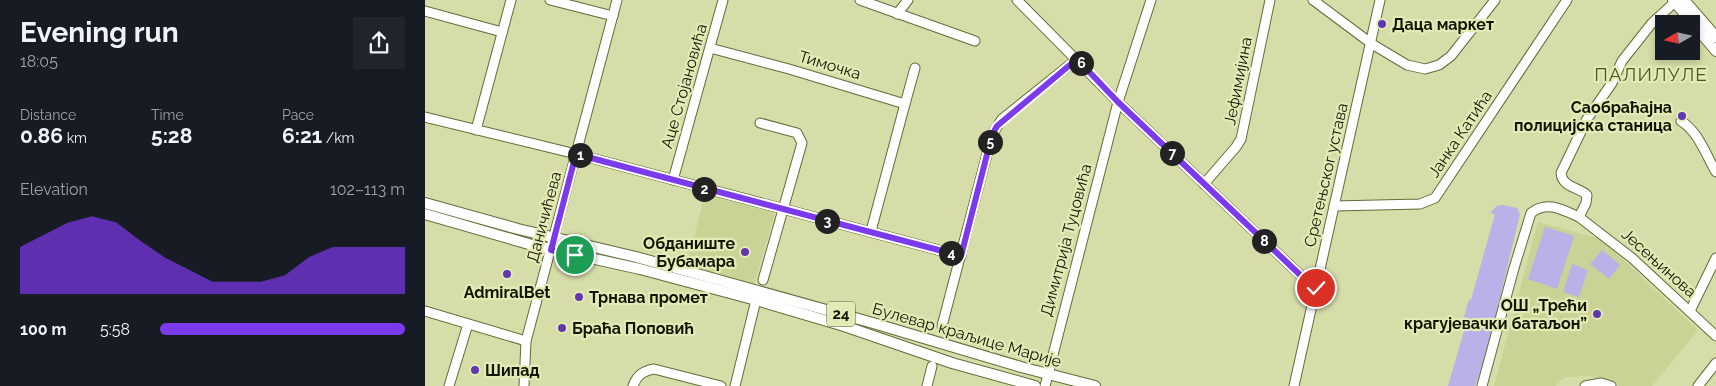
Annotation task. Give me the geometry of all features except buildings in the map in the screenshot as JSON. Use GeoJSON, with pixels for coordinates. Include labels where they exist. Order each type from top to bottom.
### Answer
{"type":"FeatureCollection","features":[{"type":"Feature","properties":{"kind":"main road"},"geometry":{"type":"LineString","coordinates":[[1677,1],[1716,37]]}},
{"type":"Feature","properties":{"kind":"main road"},"geometry":{"type":"LineString","coordinates":[[1677,1],[1716,51]]}},
{"type":"Feature","properties":{"kind":"main road","name":"Булевар краљице Марије"},"geometry":{"type":"LineString","coordinates":[[425,203],[636,257],[1095,386]]}},
{"type":"Feature","properties":{"kind":"main road","name":"Булевар краљице Марије"},"geometry":{"type":"LineString","coordinates":[[425,214],[551,250],[640,269],[755,300],[844,326],[952,363],[1035,386]]}},
{"type":"Feature","properties":{"kind":"street"},"geometry":{"type":"LineString","coordinates":[[476,130],[511,0]]}},
{"type":"Feature","properties":{"kind":"street"},"geometry":{"type":"LineString","coordinates":[[550,0],[613,16]]}},
{"type":"Feature","properties":{"kind":"street","name":"Даничићева"},"geometry":{"type":"LineString","coordinates":[[524,386],[526,341],[617,0]]}},
{"type":"Feature","properties":{"kind":"street","name":"Аце Стојановића"},"geometry":{"type":"LineString","coordinates":[[673,180],[723,0]]}},
{"type":"Feature","properties":{"kind":"street"},"geometry":{"type":"LineString","coordinates":[[860,0],[975,41]]}},
{"type":"Feature","properties":{"kind":"street"},"geometry":{"type":"LineString","coordinates":[[897,14],[908,0]]}},
{"type":"Feature","properties":{"kind":"street"},"geometry":{"type":"LineString","coordinates":[[1017,0],[1118,102],[1316,290]]}},
{"type":"Feature","properties":{"kind":"street","name":"Димитрија Туцовића"},"geometry":{"type":"LineString","coordinates":[[1045,386],[1118,102],[1151,0]]}},
{"type":"Feature","properties":{"kind":"street","name":"Јефимијина"},"geometry":{"type":"LineString","coordinates":[[1204,184],[1237,147],[1241,139],[1270,0]]}},
{"type":"Feature","properties":{"kind":"street"},"geometry":{"type":"LineString","coordinates":[[1313,0],[1371,44],[1407,65],[1420,69],[1432,68],[1451,56],[1495,0]]}},
{"type":"Feature","properties":{"kind":"street","name":"Сретењског устава"},"geometry":{"type":"LineString","coordinates":[[1294,386],[1380,0]]}},
{"type":"Feature","properties":{"kind":"street","name":"Јанка Катића"},"geometry":{"type":"LineString","coordinates":[[1334,206],[1421,204],[1435,198],[1567,0]]}},
{"type":"Feature","properties":{"kind":"street"},"geometry":{"type":"LineString","coordinates":[[1579,216],[1586,203],[1587,195],[1563,182],[1561,173],[1587,119],[1612,82],[1622,62],[1652,23],[1677,1]]}},
{"type":"Feature","properties":{"kind":"street"},"geometry":{"type":"LineString","coordinates":[[425,11],[502,32]]}},
{"type":"Feature","properties":{"kind":"street","name":"Тимочка"},"geometry":{"type":"LineString","coordinates":[[710,48],[789,69],[905,104]]}},
{"type":"Feature","properties":{"kind":"street"},"geometry":{"type":"LineString","coordinates":[[943,326],[992,135],[997,126],[1077,59]]}},
{"type":"Feature","properties":{"kind":"street"},"geometry":{"type":"LineString","coordinates":[[871,231],[915,68]]}},
{"type":"Feature","properties":{"kind":"street"},"geometry":{"type":"LineString","coordinates":[[425,117],[576,154],[961,256]]}},
{"type":"Feature","properties":{"kind":"street"},"geometry":{"type":"LineString","coordinates":[[1681,121],[1688,125],[1695,135],[1716,172]]}},
{"type":"Feature","properties":{"kind":"street"},"geometry":{"type":"LineString","coordinates":[[759,123],[797,132],[802,137],[763,280]]}},
{"type":"Feature","properties":{"kind":"street","name":"Јесењинова"},"geometry":{"type":"LineString","coordinates":[[1482,386],[1513,268],[1531,213],[1541,208],[1551,206],[1579,216],[1633,258],[1716,336]]}},
{"type":"Feature","properties":{"kind":"street"},"geometry":{"type":"LineString","coordinates":[[1691,311],[1716,258]]}},
{"type":"Feature","properties":{"kind":"street"},"geometry":{"type":"LineString","coordinates":[[735,386],[755,300]]}},
{"type":"Feature","properties":{"kind":"street"},"geometry":{"type":"LineString","coordinates":[[425,311],[526,341]]}},
{"type":"Feature","properties":{"kind":"street"},"geometry":{"type":"LineString","coordinates":[[449,386],[469,324]]}},
{"type":"Feature","properties":{"kind":"street"},"geometry":{"type":"LineString","coordinates":[[1698,386],[1716,363]]}},
{"type":"Feature","properties":{"kind":"street"},"geometry":{"type":"LineString","coordinates":[[927,386],[932,366]]}},
{"type":"Feature","properties":{"kind":"street"},"geometry":{"type":"LineString","coordinates":[[633,386],[637,376],[645,371],[655,369],[721,386]]}},
{"type":"Feature","properties":{"kind":"street"},"geometry":{"type":"LineString","coordinates":[[1585,386],[1594,383],[1611,386]]}},
{"type":"Feature","properties":{"kind":"shaded area"},"geometry":{"type":"Polygon","coordinates":[[[705,194],[775,213],[753,288],[686,269],[705,194]]]}},
{"type":"Feature","properties":{"kind":"shaded area"},"geometry":{"type":"Polygon","coordinates":[[[1497,206],[1517,208],[1520,214],[1487,352],[1475,386],[1448,386],[1467,321],[1463,320],[1469,299],[1471,300],[1495,214],[1490,213],[1497,206]]]}},
{"type":"Feature","properties":{"kind":"shaded area","name":"ОШ „Трећи крагујевачки батаљон”"},"geometry":{"type":"Polygon","coordinates":[[[1538,222],[1601,239],[1698,330],[1652,386],[1619,386],[1590,376],[1565,377],[1555,386],[1494,386],[1538,222]]]}},
{"type":"Feature","properties":{"kind":"shaded area"},"geometry":{"type":"Polygon","coordinates":[[[1545,227],[1574,236],[1557,289],[1528,279],[1545,227]]]}},
{"type":"Feature","properties":{"kind":"shaded area"},"geometry":{"type":"Polygon","coordinates":[[[1602,250],[1620,265],[1609,279],[1590,264],[1602,250]]]}},
{"type":"Feature","properties":{"kind":"shaded area"},"geometry":{"type":"Polygon","coordinates":[[[1572,264],[1588,270],[1579,297],[1563,292],[1572,264]]]}},
{"type":"Feature","properties":{"kind":"place","name":"Даца маркет"},"geometry":{"type":"Point","coordinates":[1382,24]}},
{"type":"Feature","properties":{"kind":"place","name":"Саобраћајна полицијска станица"},"geometry":{"type":"Point","coordinates":[1682,116]}},
{"type":"Feature","properties":{"kind":"place","name":"Обданиште Бубамара"},"geometry":{"type":"Point","coordinates":[745,252]}},
{"type":"Feature","properties":{"kind":"place","name":"AdmiralBet"},"geometry":{"type":"Point","coordinates":[507,274]}},
{"type":"Feature","properties":{"kind":"place","name":"Трнава промет"},"geometry":{"type":"Point","coordinates":[579,297]}},
{"type":"Feature","properties":{"kind":"place","name":"ОШ „Трећи крагујевачки батаљон”"},"geometry":{"type":"Point","coordinates":[1597,314]}},
{"type":"Feature","properties":{"kind":"place","name":"Браћа Поповић"},"geometry":{"type":"Point","coordinates":[562,328]}},
{"type":"Feature","properties":{"kind":"place","name":"Шипад"},"geometry":{"type":"Point","coordinates":[475,370]}},
{"type":"Feature","properties":{"kind":"district","name":"ПАЛИЛУЛЕ"},"geometry":{"type":"Point","coordinates":[1651,74]}},
{"type":"Feature","properties":{"kind":"route"},"geometry":{"type":"LineString","coordinates":[[575,255],[551,250],[576,154],[961,256],[992,135],[997,126],[1003,119],[1077,59],[1118,102],[1316,290],[1316,288]]}}]}
